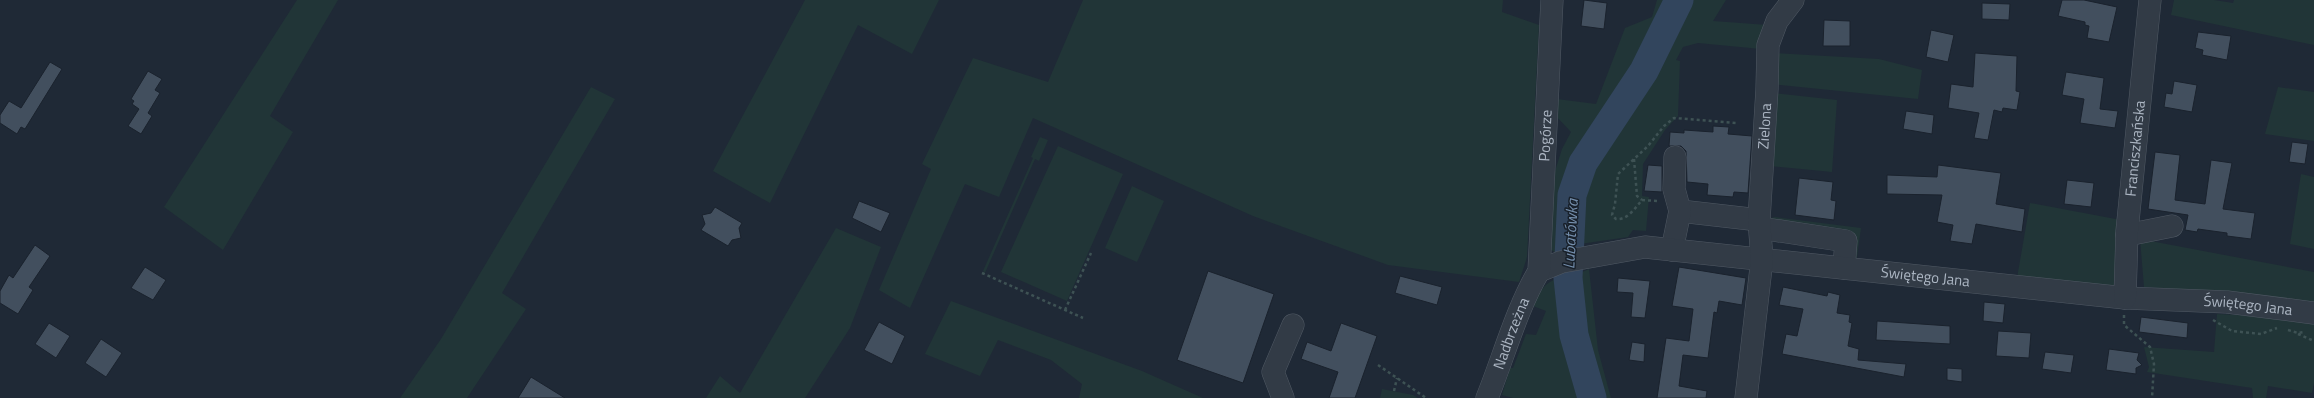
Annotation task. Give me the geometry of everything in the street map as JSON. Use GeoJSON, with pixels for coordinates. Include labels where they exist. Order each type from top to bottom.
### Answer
{"type":"FeatureCollection","features":[{"type":"Feature","properties":{"kind":"street","name":"Pogórze"},"geometry":{"type":"LineString","coordinates":[[1539,271],[1552,0]]}},
{"type":"Feature","properties":{"kind":"street","name":"Zielona"},"geometry":{"type":"LineString","coordinates":[[1746,398],[1762,259],[1759,224],[1767,89],[1768,45],[1777,21],[1793,0]]}},
{"type":"Feature","properties":{"kind":"street","name":"Franciszkańska"},"geometry":{"type":"LineString","coordinates":[[2125,298],[2127,235],[2150,0]]}},
{"type":"Feature","properties":{"kind":"street"},"geometry":{"type":"LineString","coordinates":[[1672,250],[1680,211],[1674,189],[1675,157]]}},
{"type":"Feature","properties":{"kind":"street"},"geometry":{"type":"LineString","coordinates":[[1680,211],[1759,224],[1846,241],[1844,268]]}},
{"type":"Feature","properties":{"kind":"street"},"geometry":{"type":"LineString","coordinates":[[2127,235],[2172,226]]}},
{"type":"Feature","properties":{"kind":"street","name":"Świętego Jana"},"geometry":{"type":"LineString","coordinates":[[1539,271],[1561,262],[1635,247],[1762,259],[2125,298],[2227,302],[2311,322]]}},
{"type":"Feature","properties":{"kind":"street","name":"Nadbrzeżna"},"geometry":{"type":"LineString","coordinates":[[1487,398],[1503,359],[1525,294],[1539,271]]}},
{"type":"Feature","properties":{"kind":"street"},"geometry":{"type":"LineString","coordinates":[[1283,398],[1273,372],[1293,326]]}},
{"type":"Feature","properties":{"kind":"path"},"geometry":{"type":"LineString","coordinates":[[1642,200],[1633,211],[1620,220],[1616,220],[1612,215],[1615,204],[1618,174],[1648,146],[1664,126],[1674,118],[1737,123]]}},
{"type":"Feature","properties":{"kind":"path"},"geometry":{"type":"LineString","coordinates":[[1634,158],[1637,196],[1642,200],[1657,201]]}},
{"type":"Feature","properties":{"kind":"path"},"geometry":{"type":"LineString","coordinates":[[1065,310],[1091,253]]}},
{"type":"Feature","properties":{"kind":"path"},"geometry":{"type":"LineString","coordinates":[[982,273],[1083,318]]}},
{"type":"Feature","properties":{"kind":"path"},"geometry":{"type":"LineString","coordinates":[[2125,298],[2124,325],[2150,346],[2154,364],[2152,398]]}},
{"type":"Feature","properties":{"kind":"path"},"geometry":{"type":"LineString","coordinates":[[2211,315],[2215,323],[2232,331],[2261,334],[2279,328]]}},
{"type":"Feature","properties":{"kind":"path"},"geometry":{"type":"LineString","coordinates":[[2298,333],[2311,322]]}},
{"type":"Feature","properties":{"kind":"path"},"geometry":{"type":"LineString","coordinates":[[2286,329],[2314,341]]}},
{"type":"Feature","properties":{"kind":"path"},"geometry":{"type":"LineString","coordinates":[[1378,365],[1426,398]]}},
{"type":"Feature","properties":{"kind":"path"},"geometry":{"type":"LineString","coordinates":[[1394,391],[1397,378]]}},
{"type":"Feature","properties":{"kind":"green space"},"geometry":{"type":"Polygon","coordinates":[[[297,0],[338,0],[270,116],[293,132],[223,250],[164,207],[297,0]]]}},
{"type":"Feature","properties":{"kind":"green space"},"geometry":{"type":"Polygon","coordinates":[[[805,0],[939,0],[912,54],[858,25],[770,203],[713,171],[805,0]]]}},
{"type":"Feature","properties":{"kind":"green space"},"geometry":{"type":"Polygon","coordinates":[[[1083,0],[1503,0],[1502,12],[1539,25],[1527,257],[1519,282],[1388,265],[1253,216],[1033,118],[999,197],[965,184],[910,308],[879,290],[931,169],[922,164],[973,58],[1048,82],[1083,0]]]}},
{"type":"Feature","properties":{"kind":"green space"},"geometry":{"type":"Polygon","coordinates":[[[1657,0],[1726,0],[1713,21],[1768,25],[1761,49],[1698,43],[1683,47],[1676,60],[1680,61],[1678,116],[1665,130],[1643,164],[1642,196],[1649,197],[1646,231],[1633,230],[1628,237],[1580,244],[1580,196],[1593,159],[1649,80],[1665,44],[1652,39],[1646,58],[1576,160],[1567,183],[1560,251],[1556,253],[1545,246],[1548,193],[1562,149],[1571,132],[1555,115],[1557,99],[1596,104],[1625,28],[1652,17],[1657,0]]]}},
{"type":"Feature","properties":{"kind":"green space"},"geometry":{"type":"Polygon","coordinates":[[[2174,0],[2214,0],[2233,3],[2234,0],[2314,0],[2314,45],[2171,15],[2174,0]]]}},
{"type":"Feature","properties":{"kind":"green space"},"geometry":{"type":"Polygon","coordinates":[[[1772,53],[1879,59],[1922,70],[1918,99],[1771,84],[1772,53]]]}},
{"type":"Feature","properties":{"kind":"green space"},"geometry":{"type":"Polygon","coordinates":[[[591,87],[615,99],[502,293],[526,309],[467,398],[400,398],[441,339],[591,87]]]}},
{"type":"Feature","properties":{"kind":"green space"},"geometry":{"type":"Polygon","coordinates":[[[2278,87],[2314,92],[2314,141],[2265,134],[2278,87]]]}},
{"type":"Feature","properties":{"kind":"green space"},"geometry":{"type":"Polygon","coordinates":[[[1774,93],[1837,100],[1832,172],[1770,166],[1774,93]]]}},
{"type":"Feature","properties":{"kind":"green space"},"geometry":{"type":"Polygon","coordinates":[[[1040,137],[1048,140],[1039,161],[1035,159],[985,273],[983,271],[1033,158],[1031,157],[1040,137]]]}},
{"type":"Feature","properties":{"kind":"green space"},"geometry":{"type":"Polygon","coordinates":[[[1058,146],[1123,174],[1067,301],[1001,272],[1058,146]]]}},
{"type":"Feature","properties":{"kind":"green space"},"geometry":{"type":"Polygon","coordinates":[[[2301,174],[2314,177],[2314,249],[2290,244],[2301,174]]]}},
{"type":"Feature","properties":{"kind":"green space"},"geometry":{"type":"Polygon","coordinates":[[[1132,186],[1164,201],[1137,262],[1105,248],[1132,186]]]}},
{"type":"Feature","properties":{"kind":"green space"},"geometry":{"type":"Polygon","coordinates":[[[2030,203],[2121,220],[2119,280],[2114,288],[2017,278],[2030,203]]]}},
{"type":"Feature","properties":{"kind":"green space"},"geometry":{"type":"Polygon","coordinates":[[[1775,217],[1861,228],[1856,264],[1854,235],[1767,219],[1775,217]]]}},
{"type":"Feature","properties":{"kind":"green space"},"geometry":{"type":"Polygon","coordinates":[[[836,228],[881,247],[850,328],[805,398],[706,398],[720,376],[740,393],[836,228]]]}},
{"type":"Feature","properties":{"kind":"green space"},"geometry":{"type":"Polygon","coordinates":[[[2140,239],[2314,272],[2314,303],[2255,294],[2144,287],[2140,239]]]}},
{"type":"Feature","properties":{"kind":"green space"},"geometry":{"type":"Polygon","coordinates":[[[1589,269],[1598,350],[1611,398],[1597,398],[1580,335],[1572,287],[1580,273],[1589,269]]]}},
{"type":"Feature","properties":{"kind":"green space"},"geometry":{"type":"Polygon","coordinates":[[[1561,278],[1565,325],[1584,398],[1513,398],[1502,395],[1510,368],[1513,368],[1526,334],[1536,335],[1546,311],[1533,306],[1540,292],[1550,282],[1561,278]]]}},
{"type":"Feature","properties":{"kind":"green space"},"geometry":{"type":"Polygon","coordinates":[[[951,301],[1142,371],[1203,398],[1079,398],[1082,384],[1051,360],[998,340],[980,376],[925,354],[951,301]]]}},
{"type":"Feature","properties":{"kind":"green space"},"geometry":{"type":"Polygon","coordinates":[[[2217,314],[2261,316],[2314,324],[2314,383],[2312,393],[2268,386],[2266,398],[2253,398],[2252,388],[2147,372],[2149,367],[2144,347],[2214,352],[2217,314]]]}},
{"type":"Feature","properties":{"kind":"green space"},"geometry":{"type":"Polygon","coordinates":[[[1382,389],[1413,395],[1418,398],[1380,398],[1382,389]]]}},
{"type":"Feature","properties":{"kind":"building"},"geometry":{"type":"Polygon","coordinates":[[[1584,0],[1607,3],[1604,29],[1581,26],[1584,0]]]}},
{"type":"Feature","properties":{"kind":"building"},"geometry":{"type":"Polygon","coordinates":[[[2062,0],[2084,0],[2117,7],[2109,42],[2087,38],[2089,26],[2085,25],[2085,22],[2058,16],[2062,0]]]}},
{"type":"Feature","properties":{"kind":"building"},"geometry":{"type":"Polygon","coordinates":[[[1982,3],[2010,4],[2009,20],[1982,19],[1982,3]]]}},
{"type":"Feature","properties":{"kind":"building"},"geometry":{"type":"Polygon","coordinates":[[[1824,20],[1850,21],[1850,46],[1823,46],[1824,20]]]}},
{"type":"Feature","properties":{"kind":"building"},"geometry":{"type":"Polygon","coordinates":[[[1931,30],[1954,35],[1948,62],[1926,57],[1931,30]]]}},
{"type":"Feature","properties":{"kind":"building"},"geometry":{"type":"Polygon","coordinates":[[[2198,32],[2231,36],[2227,60],[2202,55],[2203,50],[2195,48],[2198,32]]]}},
{"type":"Feature","properties":{"kind":"building"},"geometry":{"type":"Polygon","coordinates":[[[1975,53],[2017,56],[2016,91],[2020,92],[2017,110],[2003,108],[2002,112],[1994,110],[1988,140],[1974,138],[1979,113],[1948,108],[1951,84],[1973,87],[1975,53]]]}},
{"type":"Feature","properties":{"kind":"building"},"geometry":{"type":"Polygon","coordinates":[[[50,62],[62,69],[25,129],[21,127],[17,134],[0,123],[0,115],[9,101],[21,108],[50,62]]]}},
{"type":"Feature","properties":{"kind":"building"},"geometry":{"type":"Polygon","coordinates":[[[148,71],[162,79],[155,90],[160,93],[148,113],[152,116],[141,134],[128,126],[139,109],[132,104],[134,101],[131,99],[148,71]]]}},
{"type":"Feature","properties":{"kind":"building"},"geometry":{"type":"Polygon","coordinates":[[[2066,72],[2104,78],[2100,109],[2118,111],[2115,128],[2080,123],[2084,99],[2062,95],[2066,72]]]}},
{"type":"Feature","properties":{"kind":"building"},"geometry":{"type":"Polygon","coordinates":[[[2174,81],[2197,85],[2192,112],[2164,107],[2166,93],[2172,94],[2174,81]]]}},
{"type":"Feature","properties":{"kind":"building"},"geometry":{"type":"Polygon","coordinates":[[[1906,111],[1934,115],[1932,134],[1903,129],[1906,111]]]}},
{"type":"Feature","properties":{"kind":"building"},"geometry":{"type":"Polygon","coordinates":[[[1713,126],[1729,127],[1728,134],[1752,136],[1748,193],[1734,192],[1733,197],[1707,195],[1708,184],[1687,182],[1686,151],[1681,146],[1669,146],[1670,132],[1684,133],[1684,130],[1713,132],[1713,126]]]}},
{"type":"Feature","properties":{"kind":"building"},"geometry":{"type":"Polygon","coordinates":[[[2292,142],[2308,144],[2305,164],[2289,162],[2292,142]]]}},
{"type":"Feature","properties":{"kind":"building"},"geometry":{"type":"Polygon","coordinates":[[[2155,152],[2180,155],[2175,200],[2205,204],[2211,160],[2232,163],[2223,209],[2255,213],[2251,239],[2227,236],[2227,233],[2198,229],[2197,232],[2185,230],[2188,215],[2148,209],[2155,152]]]}},
{"type":"Feature","properties":{"kind":"building"},"geometry":{"type":"Polygon","coordinates":[[[1648,165],[1662,166],[1662,192],[1644,191],[1648,165]]]}},
{"type":"Feature","properties":{"kind":"building"},"geometry":{"type":"Polygon","coordinates":[[[1938,165],[2001,173],[1996,204],[2025,209],[2022,232],[1976,224],[1972,244],[1950,241],[1953,225],[1937,222],[1942,195],[1887,194],[1887,175],[1937,177],[1938,165]]]}},
{"type":"Feature","properties":{"kind":"building"},"geometry":{"type":"Polygon","coordinates":[[[1799,178],[1833,182],[1831,200],[1836,201],[1834,220],[1795,215],[1799,178]]]}},
{"type":"Feature","properties":{"kind":"building"},"geometry":{"type":"Polygon","coordinates":[[[2067,180],[2094,183],[2091,207],[2064,204],[2067,180]]]}},
{"type":"Feature","properties":{"kind":"building"},"geometry":{"type":"Polygon","coordinates":[[[859,201],[890,213],[881,232],[852,218],[859,201]]]}},
{"type":"Feature","properties":{"kind":"building"},"geometry":{"type":"Polygon","coordinates":[[[715,207],[742,223],[739,228],[741,238],[732,240],[728,246],[701,230],[705,224],[702,215],[711,213],[715,207]]]}},
{"type":"Feature","properties":{"kind":"building"},"geometry":{"type":"Polygon","coordinates":[[[35,245],[50,256],[29,287],[33,290],[18,314],[0,303],[0,291],[9,275],[13,278],[35,245]]]}},
{"type":"Feature","properties":{"kind":"building"},"geometry":{"type":"Polygon","coordinates":[[[145,267],[166,280],[153,300],[131,288],[145,267]]]}},
{"type":"Feature","properties":{"kind":"building"},"geometry":{"type":"Polygon","coordinates":[[[1679,267],[1746,278],[1742,305],[1719,301],[1717,313],[1714,312],[1708,358],[1683,355],[1679,386],[1707,391],[1706,398],[1657,398],[1666,338],[1689,341],[1693,309],[1672,306],[1679,267]]]}},
{"type":"Feature","properties":{"kind":"building"},"geometry":{"type":"Polygon","coordinates":[[[1208,271],[1274,294],[1243,383],[1177,360],[1208,271]]]}},
{"type":"Feature","properties":{"kind":"building"},"geometry":{"type":"Polygon","coordinates":[[[1400,276],[1442,287],[1437,305],[1395,293],[1400,276]]]}},
{"type":"Feature","properties":{"kind":"building"},"geometry":{"type":"Polygon","coordinates":[[[1618,278],[1650,281],[1645,318],[1631,317],[1633,293],[1617,292],[1618,278]]]}},
{"type":"Feature","properties":{"kind":"building"},"geometry":{"type":"Polygon","coordinates":[[[1783,287],[1827,296],[1828,292],[1840,295],[1837,313],[1850,315],[1849,322],[1852,323],[1848,346],[1859,349],[1858,360],[1906,364],[1904,377],[1782,354],[1786,334],[1797,336],[1803,309],[1779,305],[1783,287]]]}},
{"type":"Feature","properties":{"kind":"building"},"geometry":{"type":"Polygon","coordinates":[[[1984,302],[2005,304],[2003,323],[1983,321],[1984,302]]]}},
{"type":"Feature","properties":{"kind":"building"},"geometry":{"type":"Polygon","coordinates":[[[2141,317],[2188,323],[2187,338],[2139,332],[2141,317]]]}},
{"type":"Feature","properties":{"kind":"building"},"geometry":{"type":"Polygon","coordinates":[[[1877,321],[1950,326],[1950,344],[1876,340],[1877,321]]]}},
{"type":"Feature","properties":{"kind":"building"},"geometry":{"type":"Polygon","coordinates":[[[879,322],[905,336],[892,364],[864,350],[879,322]]]}},
{"type":"Feature","properties":{"kind":"building"},"geometry":{"type":"Polygon","coordinates":[[[49,323],[70,336],[56,358],[35,344],[49,323]]]}},
{"type":"Feature","properties":{"kind":"building"},"geometry":{"type":"Polygon","coordinates":[[[1341,323],[1377,336],[1355,398],[1329,398],[1338,372],[1301,359],[1307,342],[1331,351],[1341,323]]]}},
{"type":"Feature","properties":{"kind":"building"},"geometry":{"type":"Polygon","coordinates":[[[1998,331],[2031,333],[2029,358],[1996,356],[1998,331]]]}},
{"type":"Feature","properties":{"kind":"building"},"geometry":{"type":"Polygon","coordinates":[[[101,339],[122,353],[106,377],[85,363],[101,339]]]}},
{"type":"Feature","properties":{"kind":"building"},"geometry":{"type":"Polygon","coordinates":[[[1632,342],[1645,344],[1644,362],[1629,360],[1632,342]]]}},
{"type":"Feature","properties":{"kind":"building"},"geometry":{"type":"Polygon","coordinates":[[[2109,349],[2139,353],[2137,360],[2142,365],[2136,368],[2136,374],[2106,370],[2109,349]]]}},
{"type":"Feature","properties":{"kind":"building"},"geometry":{"type":"Polygon","coordinates":[[[2045,352],[2074,355],[2071,373],[2042,369],[2045,352]]]}},
{"type":"Feature","properties":{"kind":"building"},"geometry":{"type":"Polygon","coordinates":[[[1947,368],[1962,369],[1962,382],[1947,380],[1947,368]]]}},
{"type":"Feature","properties":{"kind":"building"},"geometry":{"type":"Polygon","coordinates":[[[531,377],[565,398],[518,398],[531,377]]]}},
{"type":"Feature","properties":{"kind":"waterway","name":"Lubatówka"},"geometry":{"type":"LineString","coordinates":[[1592,398],[1574,335],[1568,278],[1572,195],[1583,163],[1644,71],[1679,0]]}}]}
